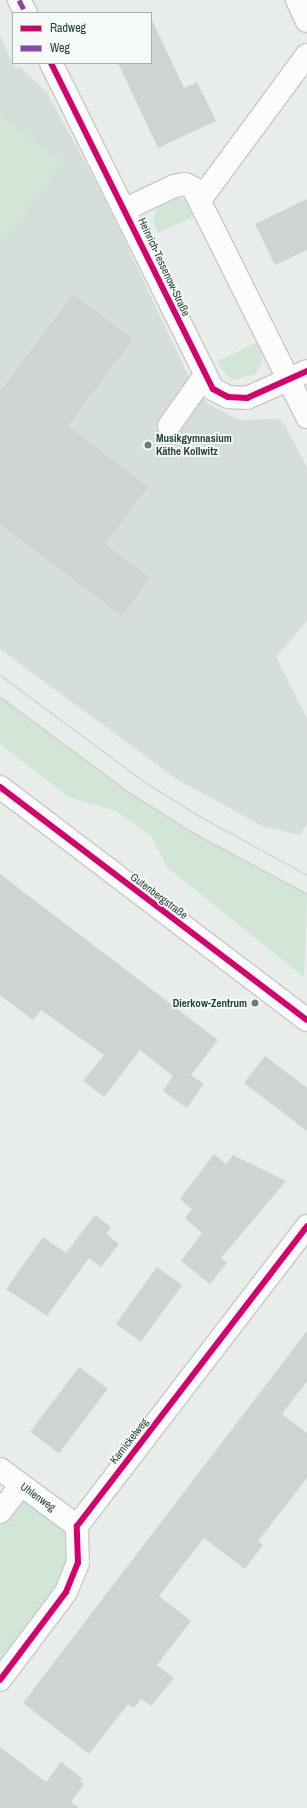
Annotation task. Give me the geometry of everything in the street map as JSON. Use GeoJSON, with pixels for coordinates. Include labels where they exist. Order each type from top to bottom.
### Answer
{"type":"FeatureCollection","features":[{"type":"Feature","properties":{"kind":"street"},"geometry":{"type":"LineString","coordinates":[[19,0],[25,12]]}},
{"type":"Feature","properties":{"kind":"street"},"geometry":{"type":"LineString","coordinates":[[297,0],[307,21]]}},
{"type":"Feature","properties":{"kind":"street"},"geometry":{"type":"LineString","coordinates":[[200,200],[307,56]]}},
{"type":"Feature","properties":{"kind":"street","name":"Heinrich-Tessenow-Straße"},"geometry":{"type":"LineString","coordinates":[[52,64],[126,209],[213,389],[228,397],[247,398],[307,371]]}},
{"type":"Feature","properties":{"kind":"street","name":"Heinrich-Tessenow-Straße"},"geometry":{"type":"LineString","coordinates":[[126,209],[185,184],[193,188],[287,380]]}},
{"type":"Feature","properties":{"kind":"street"},"geometry":{"type":"LineString","coordinates":[[169,426],[205,375]]}},
{"type":"Feature","properties":{"kind":"street"},"geometry":{"type":"LineString","coordinates":[[287,380],[307,417]]}},
{"type":"Feature","properties":{"kind":"street","name":"Gutenbergstraße"},"geometry":{"type":"LineString","coordinates":[[0,787],[307,1020]]}},
{"type":"Feature","properties":{"kind":"street","name":"Karnickelweg"},"geometry":{"type":"LineString","coordinates":[[77,1526],[307,1226]]}},
{"type":"Feature","properties":{"kind":"street","name":"Uhlenweg"},"geometry":{"type":"LineString","coordinates":[[0,1469],[77,1526]]}},
{"type":"Feature","properties":{"kind":"street"},"geometry":{"type":"LineString","coordinates":[[0,1512],[21,1485]]}},
{"type":"Feature","properties":{"kind":"street"},"geometry":{"type":"LineString","coordinates":[[0,1680],[66,1592],[78,1562],[77,1526]]}},
{"type":"Feature","properties":{"kind":"shaded area","name":"Musikgymnasium Käthe Kollwitz"},"geometry":{"type":"Polygon","coordinates":[[[0,36],[15,68],[21,68],[47,93],[103,195],[195,390],[208,404],[239,420],[277,419],[283,422],[307,467],[307,621],[276,657],[307,719],[307,824],[300,835],[262,826],[175,778],[0,649],[0,36]]]}},
{"type":"Feature","properties":{"kind":"green space"},"geometry":{"type":"Polygon","coordinates":[[[0,116],[63,163],[3,243],[0,241],[0,116]]]}},
{"type":"Feature","properties":{"kind":"green space"},"geometry":{"type":"Polygon","coordinates":[[[178,197],[187,200],[199,214],[158,233],[153,221],[156,211],[162,203],[178,197]]]}},
{"type":"Feature","properties":{"kind":"green space"},"geometry":{"type":"Polygon","coordinates":[[[260,341],[262,363],[255,374],[233,380],[222,370],[218,361],[260,341]]]}},
{"type":"Feature","properties":{"kind":"green space"},"geometry":{"type":"Polygon","coordinates":[[[0,697],[130,793],[190,831],[307,894],[304,977],[167,867],[151,836],[116,811],[69,797],[0,744],[0,697]]]}},
{"type":"Feature","properties":{"kind":"green space"},"geometry":{"type":"Polygon","coordinates":[[[21,1485],[77,1526],[78,1563],[0,1680],[0,1512],[21,1485]]]}},
{"type":"Feature","properties":{"kind":"building"},"geometry":{"type":"Polygon","coordinates":[[[152,20],[184,88],[197,82],[216,121],[158,148],[118,64],[152,64],[152,20]]]}},
{"type":"Feature","properties":{"kind":"building"},"geometry":{"type":"Polygon","coordinates":[[[307,199],[307,250],[275,265],[255,224],[307,199]]]}},
{"type":"Feature","properties":{"kind":"building"},"geometry":{"type":"Polygon","coordinates":[[[73,294],[133,339],[68,426],[148,487],[105,544],[150,578],[122,616],[0,524],[0,391],[73,294]]]}},
{"type":"Feature","properties":{"kind":"building"},"geometry":{"type":"Polygon","coordinates":[[[0,874],[218,1040],[191,1075],[204,1084],[187,1108],[163,1091],[173,1076],[140,1050],[104,1097],[83,1081],[104,1055],[41,1010],[33,1020],[0,995],[0,874]]]}},
{"type":"Feature","properties":{"kind":"building"},"geometry":{"type":"Polygon","coordinates":[[[265,1056],[307,1088],[307,1131],[244,1083],[265,1056]]]}},
{"type":"Feature","properties":{"kind":"building"},"geometry":{"type":"Polygon","coordinates":[[[214,1154],[226,1164],[233,1155],[286,1181],[221,1258],[227,1263],[210,1284],[181,1261],[202,1233],[185,1218],[192,1209],[180,1199],[214,1154]]]}},
{"type":"Feature","properties":{"kind":"building"},"geometry":{"type":"Polygon","coordinates":[[[95,1215],[111,1227],[106,1234],[119,1244],[101,1267],[89,1258],[47,1316],[6,1289],[43,1237],[66,1253],[95,1215]]]}},
{"type":"Feature","properties":{"kind":"building"},"geometry":{"type":"Polygon","coordinates":[[[157,1267],[182,1285],[141,1342],[116,1324],[157,1267]]]}},
{"type":"Feature","properties":{"kind":"building"},"geometry":{"type":"Polygon","coordinates":[[[307,1331],[307,1381],[282,1414],[307,1433],[307,1478],[258,1541],[263,1545],[245,1569],[204,1538],[159,1596],[191,1621],[157,1665],[174,1678],[151,1706],[141,1699],[134,1708],[128,1704],[89,1754],[23,1703],[307,1331]]]}},
{"type":"Feature","properties":{"kind":"building"},"geometry":{"type":"Polygon","coordinates":[[[79,1367],[108,1389],[59,1453],[30,1432],[79,1367]]]}},
{"type":"Feature","properties":{"kind":"building"},"geometry":{"type":"Polygon","coordinates":[[[0,1747],[46,1782],[61,1762],[82,1778],[80,1781],[84,1784],[71,1802],[79,1808],[0,1808],[0,1747]]]}},
{"type":"Feature","properties":{"kind":"tram line"},"geometry":{"type":"LineString","coordinates":[[0,675],[143,781],[199,816],[307,875]]}},
{"type":"Feature","properties":{"kind":"tram line"},"geometry":{"type":"LineString","coordinates":[[0,697],[130,793],[190,831],[307,894]]}},
{"type":"Feature","properties":{"kind":"marked path"},"geometry":{"type":"LineString","coordinates":[[19,0],[25,12]]}},
{"type":"Feature","properties":{"kind":"cycle path"},"geometry":{"type":"LineString","coordinates":[[51,64],[213,389],[228,397],[247,398],[307,371]]}},
{"type":"Feature","properties":{"kind":"cycle path"},"geometry":{"type":"LineString","coordinates":[[0,787],[307,1020]]}},
{"type":"Feature","properties":{"kind":"cycle path"},"geometry":{"type":"LineString","coordinates":[[0,1680],[66,1592],[78,1563],[77,1526],[307,1226]]}},
{"type":"Feature","properties":{"kind":"place","name":"Musikgymnasium Käthe Kollwitz"},"geometry":{"type":"Point","coordinates":[148,445]}},
{"type":"Feature","properties":{"kind":"place","name":"Dierkow-Zentrum"},"geometry":{"type":"Point","coordinates":[255,1003]}}]}
